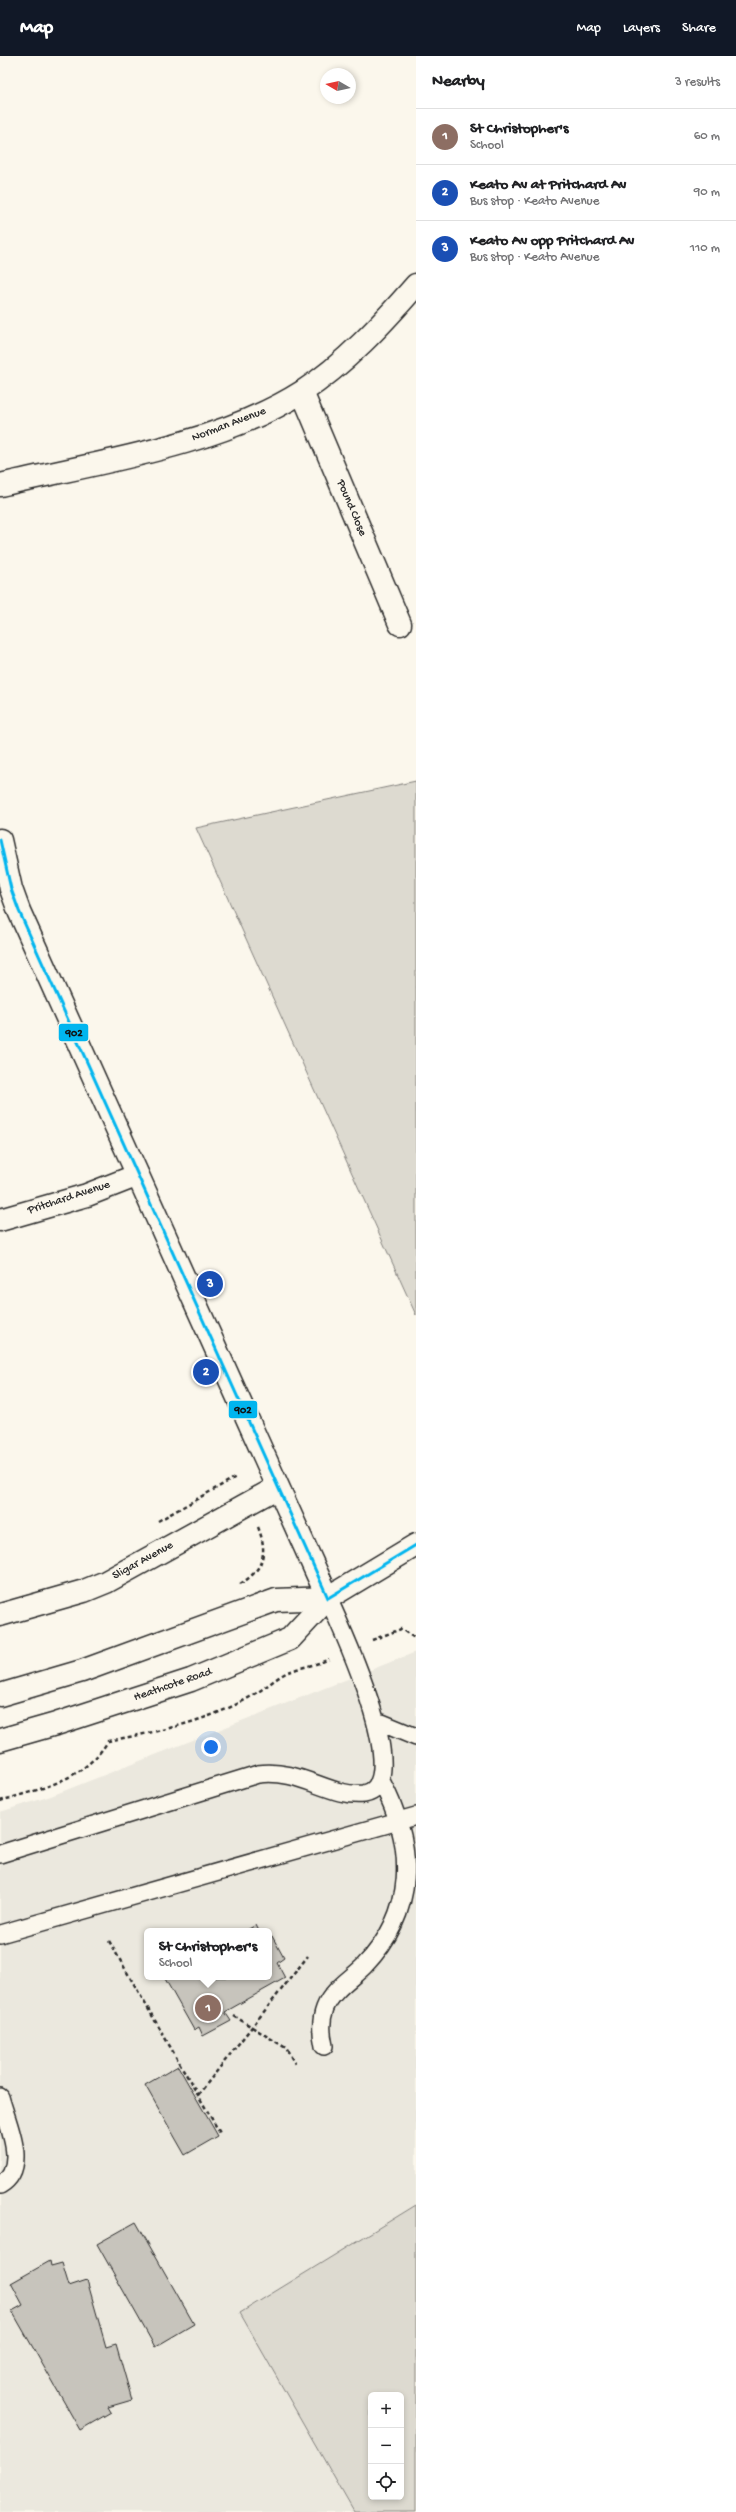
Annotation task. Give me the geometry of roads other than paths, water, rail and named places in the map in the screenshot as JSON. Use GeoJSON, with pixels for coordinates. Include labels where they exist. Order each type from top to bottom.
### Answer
{"type":"FeatureCollection","features":[{"type":"Feature","properties":{"kind":"street","name":"Norman Avenue"},"geometry":{"type":"LineString","coordinates":[[0,486],[183,443],[264,413],[302,392],[373,332],[416,285]]}},
{"type":"Feature","properties":{"kind":"street","name":"Pound Close"},"geometry":{"type":"LineString","coordinates":[[302,392],[400,624]]}},
{"type":"Feature","properties":{"kind":"street"},"geometry":{"type":"LineString","coordinates":[[0,840],[11,889],[19,911],[328,1598]]}},
{"type":"Feature","properties":{"kind":"street","name":"Pritchard Avenue"},"geometry":{"type":"LineString","coordinates":[[0,1220],[87,1195],[138,1175]]}},
{"type":"Feature","properties":{"kind":"street","name":"Sligar Avenue"},"geometry":{"type":"LineString","coordinates":[[0,1615],[84,1591],[106,1582],[278,1487]]}},
{"type":"Feature","properties":{"kind":"street","name":"Heathcote Road"},"geometry":{"type":"LineString","coordinates":[[0,1740],[56,1724],[191,1680],[290,1639],[328,1598],[416,1545]]}},
{"type":"Feature","properties":{"kind":"street","name":"Heathcote Road"},"geometry":{"type":"LineString","coordinates":[[0,1695],[82,1671],[276,1600],[328,1598]]}},
{"type":"Feature","properties":{"kind":"lane"},"geometry":{"type":"LineString","coordinates":[[0,1854],[258,1774],[270,1772],[294,1775],[355,1794],[366,1794],[374,1790],[382,1783],[388,1762],[382,1723],[328,1598]]}},
{"type":"Feature","properties":{"kind":"lane"},"geometry":{"type":"LineString","coordinates":[[382,1723],[416,1737]]}},
{"type":"Feature","properties":{"kind":"lane"},"geometry":{"type":"LineString","coordinates":[[324,2046],[321,2023],[329,2000],[372,1958],[395,1928],[406,1907],[411,1886],[412,1862],[409,1818],[395,1802],[382,1783]]}},
{"type":"Feature","properties":{"kind":"lane"},"geometry":{"type":"LineString","coordinates":[[0,1934],[409,1818]]}},
{"type":"Feature","properties":{"kind":"lane"},"geometry":{"type":"LineString","coordinates":[[0,2097],[14,2147],[16,2164],[11,2176],[0,2185]]}},
{"type":"Feature","properties":{"kind":"place","name":"Keato Av opp Pritchard Av"},"geometry":{"type":"Point","coordinates":[210,1284]}},
{"type":"Feature","properties":{"kind":"place","name":"Keato Av at Pritchard Av"},"geometry":{"type":"Point","coordinates":[206,1372]}},
{"type":"Feature","properties":{"kind":"place","name":"St Christopher's"},"geometry":{"type":"Point","coordinates":[208,2008]}}]}
